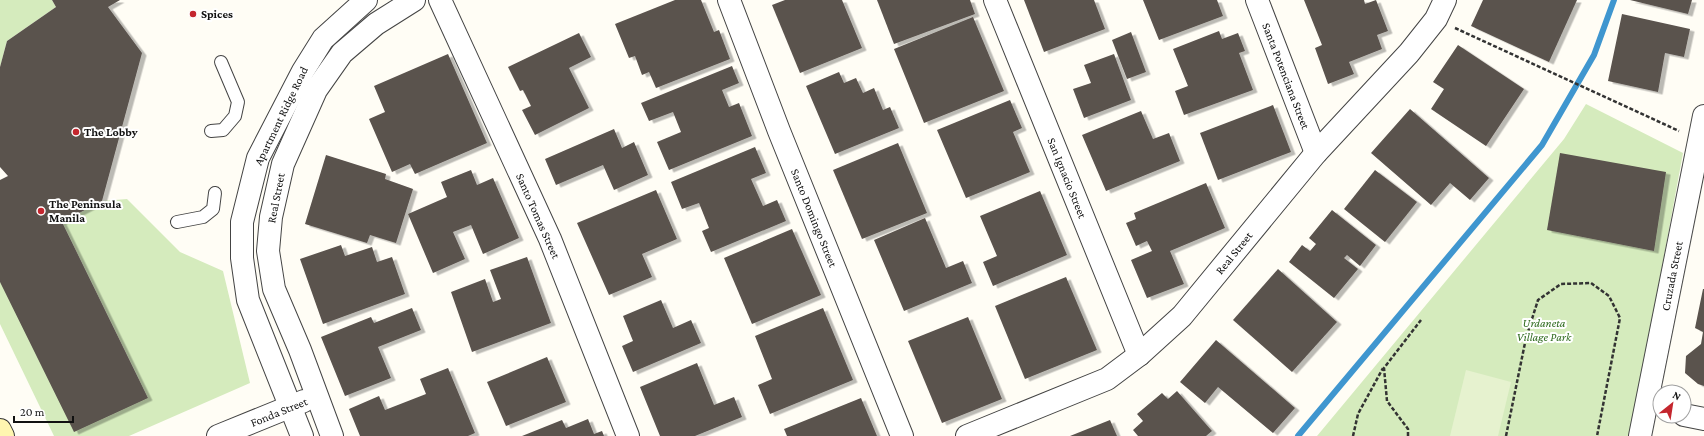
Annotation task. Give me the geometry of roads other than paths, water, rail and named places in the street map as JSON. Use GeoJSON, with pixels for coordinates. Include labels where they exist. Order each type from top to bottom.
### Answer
{"type":"FeatureCollection","features":[{"type":"Feature","properties":{"kind":"main road"},"geometry":{"type":"LineString","coordinates":[[0,430],[3,436]]}},
{"type":"Feature","properties":{"kind":"street","name":"Apartment Ridge Road"},"geometry":{"type":"LineString","coordinates":[[302,436],[248,300],[242,258],[242,222],[258,158],[303,71],[323,39],[366,0]]}},
{"type":"Feature","properties":{"kind":"street","name":"Real Street"},"geometry":{"type":"LineString","coordinates":[[332,436],[300,350],[274,289],[268,251],[271,217],[283,164],[316,90],[342,53],[376,24],[414,0]]}},
{"type":"Feature","properties":{"kind":"street","name":"Santo Tomas Street"},"geometry":{"type":"LineString","coordinates":[[440,0],[550,239],[628,436]]}},
{"type":"Feature","properties":{"kind":"street","name":"Santo Domingo Street"},"geometry":{"type":"LineString","coordinates":[[729,0],[782,138],[902,436]]}},
{"type":"Feature","properties":{"kind":"street","name":"San Ignacio Street"},"geometry":{"type":"LineString","coordinates":[[995,0],[1139,355]]}},
{"type":"Feature","properties":{"kind":"street","name":"Santa Potenciana Street"},"geometry":{"type":"LineString","coordinates":[[1257,0],[1316,153]]}},
{"type":"Feature","properties":{"kind":"street","name":"Real Street"},"geometry":{"type":"LineString","coordinates":[[967,436],[1107,379],[1139,355],[1182,316],[1316,153],[1391,74],[1440,10]]}},
{"type":"Feature","properties":{"kind":"street","name":"Cruzada Street"},"geometry":{"type":"LineString","coordinates":[[1657,384],[1702,127]]}},
{"type":"Feature","properties":{"kind":"street","name":"Fonda Street"},"geometry":{"type":"LineString","coordinates":[[218,436],[317,396]]}},
{"type":"Feature","properties":{"kind":"street","name":"Cruzada Street"},"geometry":{"type":"LineString","coordinates":[[1640,436],[1652,411]]}},
{"type":"Feature","properties":{"kind":"street"},"geometry":{"type":"LineString","coordinates":[[1692,417],[1704,419]]}},
{"type":"Feature","properties":{"kind":"lane"},"geometry":{"type":"LineString","coordinates":[[211,131],[223,130],[235,116],[238,102],[221,62]]}},
{"type":"Feature","properties":{"kind":"lane"},"geometry":{"type":"LineString","coordinates":[[177,222],[203,218],[212,209],[215,194]]}},
{"type":"Feature","properties":{"kind":"waterway"},"geometry":{"type":"LineString","coordinates":[[1298,436],[1542,145],[1594,55],[1614,0]]}},
{"type":"Feature","properties":{"kind":"place","name":"Spices"},"geometry":{"type":"Point","coordinates":[193,14]}},
{"type":"Feature","properties":{"kind":"place","name":"The Lobby"},"geometry":{"type":"Point","coordinates":[76,132]}},
{"type":"Feature","properties":{"kind":"place","name":"The Peninsula Manila"},"geometry":{"type":"Point","coordinates":[41,211]}},
{"type":"Feature","properties":{"kind":"park label","name":"Urdaneta Village Park"},"geometry":{"type":"Point","coordinates":[1544,330]}}]}
